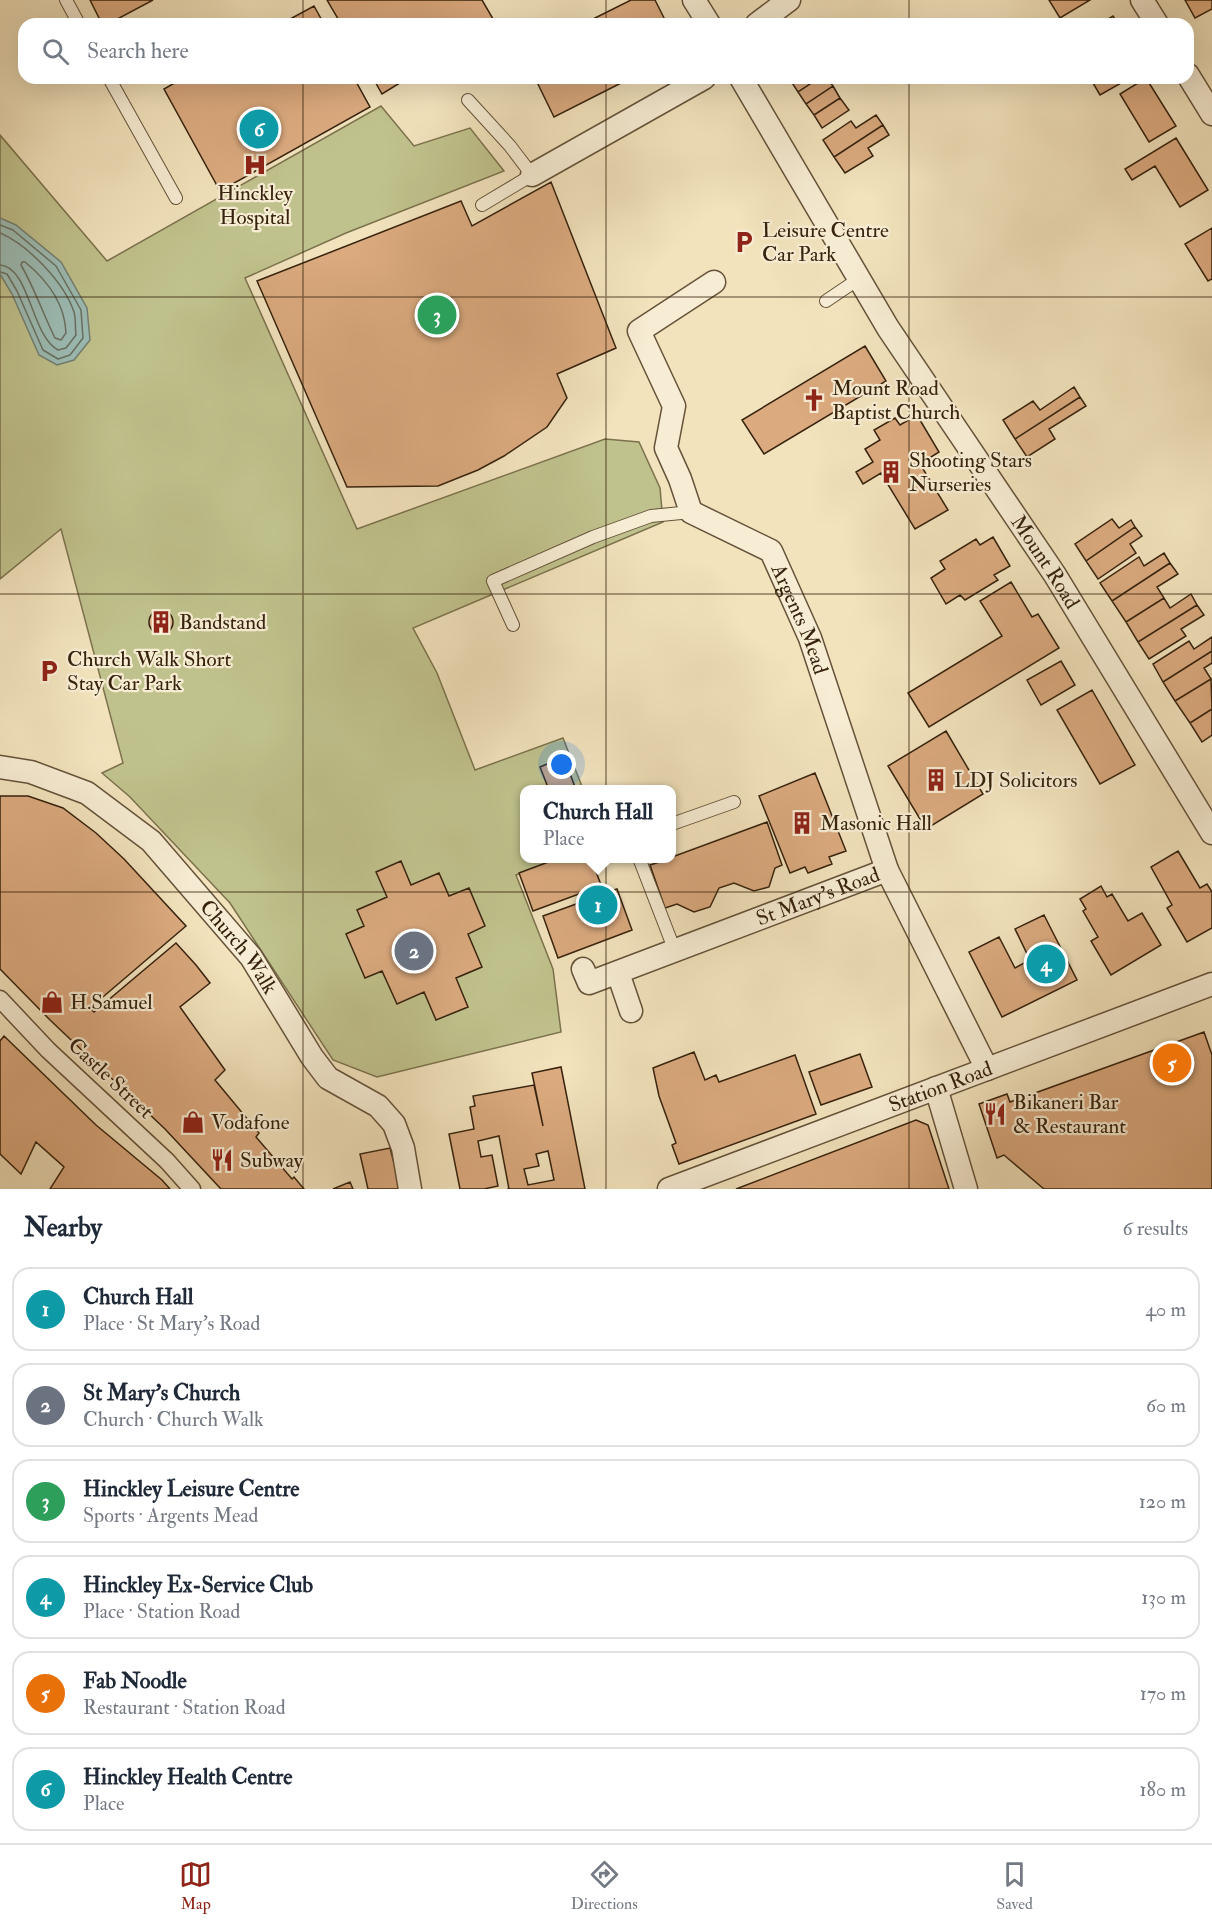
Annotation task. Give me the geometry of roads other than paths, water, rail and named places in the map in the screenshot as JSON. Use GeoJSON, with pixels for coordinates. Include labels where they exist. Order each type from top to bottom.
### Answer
{"type":"FeatureCollection","features":[{"type":"Feature","properties":{"kind":"street"},"geometry":{"type":"LineString","coordinates":[[694,0],[704,18]]}},
{"type":"Feature","properties":{"kind":"street"},"geometry":{"type":"LineString","coordinates":[[764,18],[789,0]]}},
{"type":"Feature","properties":{"kind":"street"},"geometry":{"type":"LineString","coordinates":[[1142,0],[1152,18]]}},
{"type":"Feature","properties":{"kind":"street"},"geometry":{"type":"LineString","coordinates":[[532,175],[693,84]]}},
{"type":"Feature","properties":{"kind":"street","name":"Mount Road"},"geometry":{"type":"LineString","coordinates":[[745,84],[888,328],[1055,575],[1212,832]]}},
{"type":"Feature","properties":{"kind":"street"},"geometry":{"type":"LineString","coordinates":[[1194,84],[1212,114]]}},
{"type":"Feature","properties":{"kind":"street"},"geometry":{"type":"LineString","coordinates":[[691,512],[666,448],[674,406],[639,331],[714,282]]}},
{"type":"Feature","properties":{"kind":"street","name":"Argents Mead"},"geometry":{"type":"LineString","coordinates":[[691,512],[771,551],[810,638],[887,870]]}},
{"type":"Feature","properties":{"kind":"street","name":"Church Walk"},"geometry":{"type":"LineString","coordinates":[[0,767],[40,775],[87,793],[151,841],[251,957],[328,1078],[378,1106],[394,1124],[403,1148],[410,1189]]}},
{"type":"Feature","properties":{"kind":"street","name":"St Mary's Road"},"geometry":{"type":"LineString","coordinates":[[583,969],[589,983],[887,870],[987,1069]]}},
{"type":"Feature","properties":{"kind":"street"},"geometry":{"type":"LineString","coordinates":[[618,973],[631,1011]]}},
{"type":"Feature","properties":{"kind":"street","name":"Station Road"},"geometry":{"type":"LineString","coordinates":[[669,1189],[1212,984]]}},
{"type":"Feature","properties":{"kind":"street","name":"Castle Street"},"geometry":{"type":"LineString","coordinates":[[0,999],[48,1050],[167,1161],[192,1189]]}},
{"type":"Feature","properties":{"kind":"street"},"geometry":{"type":"LineString","coordinates":[[936,1088],[966,1189]]}},
{"type":"Feature","properties":{"kind":"lane"},"geometry":{"type":"LineString","coordinates":[[66,0],[76,18]]}},
{"type":"Feature","properties":{"kind":"lane"},"geometry":{"type":"LineString","coordinates":[[112,84],[176,198]]}},
{"type":"Feature","properties":{"kind":"lane"},"geometry":{"type":"LineString","coordinates":[[468,100],[510,146],[532,175],[482,205]]}},
{"type":"Feature","properties":{"kind":"lane"},"geometry":{"type":"LineString","coordinates":[[826,301],[860,278]]}},
{"type":"Feature","properties":{"kind":"lane"},"geometry":{"type":"LineString","coordinates":[[513,625],[493,581],[593,537],[651,516],[691,512]]}},
{"type":"Feature","properties":{"kind":"lane"},"geometry":{"type":"LineString","coordinates":[[676,823],[734,802]]}},
{"type":"Feature","properties":{"kind":"lane"},"geometry":{"type":"LineString","coordinates":[[641,863],[675,951]]}},
{"type":"Feature","properties":{"kind":"water"},"geometry":{"type":"Polygon","coordinates":[[[0,218],[16,225],[61,262],[87,308],[90,340],[74,360],[57,365],[39,355],[12,294],[0,274],[0,218]]]}},
{"type":"Feature","properties":{"kind":"place","name":"Hinckley Health Centre"},"geometry":{"type":"Point","coordinates":[259,129]}},
{"type":"Feature","properties":{"kind":"place","name":"Hinckley Hospital"},"geometry":{"type":"Point","coordinates":[255,165]}},
{"type":"Feature","properties":{"kind":"place","name":"Leisure Centre Car Park"},"geometry":{"type":"Point","coordinates":[744,242]}},
{"type":"Feature","properties":{"kind":"place","name":"Hinckley Leisure Centre"},"geometry":{"type":"Point","coordinates":[437,315]}},
{"type":"Feature","properties":{"kind":"place","name":"Mount Road Baptist Church"},"geometry":{"type":"Point","coordinates":[814,400]}},
{"type":"Feature","properties":{"kind":"place","name":"Shooting Stars Nurseries"},"geometry":{"type":"Point","coordinates":[891,472]}},
{"type":"Feature","properties":{"kind":"place","name":"Bandstand"},"geometry":{"type":"Point","coordinates":[161,622]}},
{"type":"Feature","properties":{"kind":"place","name":"Church Walk Short Stay Car Park"},"geometry":{"type":"Point","coordinates":[49,671]}},
{"type":"Feature","properties":{"kind":"place","name":"LDJ Solicitors"},"geometry":{"type":"Point","coordinates":[936,780]}},
{"type":"Feature","properties":{"kind":"place","name":"Masonic Hall"},"geometry":{"type":"Point","coordinates":[802,823]}},
{"type":"Feature","properties":{"kind":"place","name":"Church Hall"},"geometry":{"type":"Point","coordinates":[598,905]}},
{"type":"Feature","properties":{"kind":"place","name":"St Mary's Church"},"geometry":{"type":"Point","coordinates":[414,951]}},
{"type":"Feature","properties":{"kind":"place","name":"Hinckley Ex-Service Club"},"geometry":{"type":"Point","coordinates":[1046,964]}},
{"type":"Feature","properties":{"kind":"place","name":"H.Samuel"},"geometry":{"type":"Point","coordinates":[52,1002]}},
{"type":"Feature","properties":{"kind":"place","name":"Fab Noodle"},"geometry":{"type":"Point","coordinates":[1172,1063]}},
{"type":"Feature","properties":{"kind":"place","name":"Bikaneri Bar & Restaurant"},"geometry":{"type":"Point","coordinates":[995,1114]}},
{"type":"Feature","properties":{"kind":"place","name":"Vodafone"},"geometry":{"type":"Point","coordinates":[193,1122]}},
{"type":"Feature","properties":{"kind":"place","name":"Subway"},"geometry":{"type":"Point","coordinates":[222,1160]}}]}
